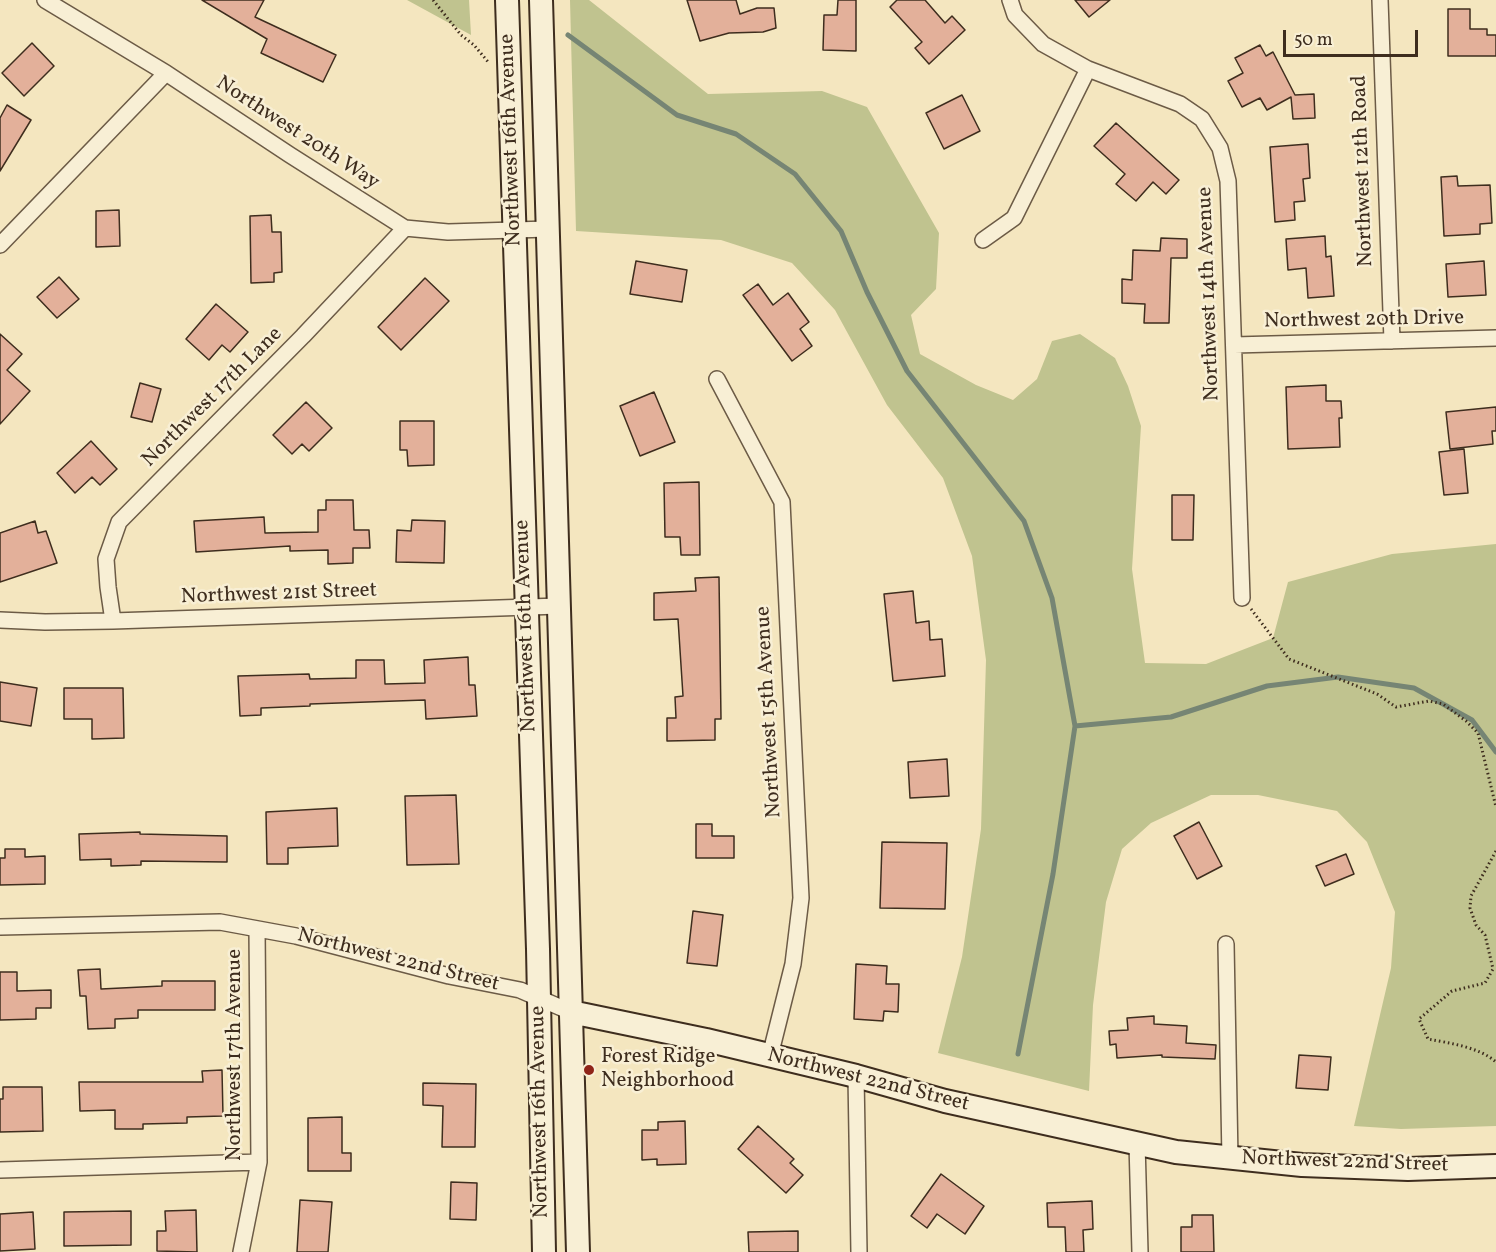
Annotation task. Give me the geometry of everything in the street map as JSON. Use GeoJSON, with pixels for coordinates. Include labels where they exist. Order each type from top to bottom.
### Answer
{"type":"FeatureCollection","features":[{"type":"Feature","properties":{"kind":"main road","name":"Northwest 16th Avenue"},"geometry":{"type":"LineString","coordinates":[[507,0],[539,998],[544,1252]]}},
{"type":"Feature","properties":{"kind":"main road","name":"Northwest 16th Avenue"},"geometry":{"type":"LineString","coordinates":[[542,0],[578,1252]]}},
{"type":"Feature","properties":{"kind":"main road","name":"Northwest 22nd Street"},"geometry":{"type":"LineString","coordinates":[[571,1012],[706,1040],[956,1103],[1176,1152],[1302,1166],[1408,1169],[1496,1166]]}},
{"type":"Feature","properties":{"kind":"street","name":"Northwest 20th Way"},"geometry":{"type":"LineString","coordinates":[[45,0],[166,73],[405,228],[448,232],[548,229]]}},
{"type":"Feature","properties":{"kind":"street","name":"Northwest 14th Avenue"},"geometry":{"type":"LineString","coordinates":[[1010,0],[1015,15],[1043,44],[1088,69],[1180,104],[1202,119],[1220,148],[1228,181],[1242,598]]}},
{"type":"Feature","properties":{"kind":"street","name":"Northwest 12th Road"},"geometry":{"type":"LineString","coordinates":[[1380,0],[1392,341]]}},
{"type":"Feature","properties":{"kind":"street"},"geometry":{"type":"LineString","coordinates":[[983,240],[1014,218],[1088,69]]}},
{"type":"Feature","properties":{"kind":"street"},"geometry":{"type":"LineString","coordinates":[[0,245],[166,73]]}},
{"type":"Feature","properties":{"kind":"street","name":"Northwest 17th Lane"},"geometry":{"type":"LineString","coordinates":[[113,621],[106,560],[119,522],[303,336],[405,228]]}},
{"type":"Feature","properties":{"kind":"street","name":"Northwest 20th Drive"},"geometry":{"type":"LineString","coordinates":[[1234,345],[1496,338]]}},
{"type":"Feature","properties":{"kind":"street","name":"Northwest 15th Avenue"},"geometry":{"type":"LineString","coordinates":[[717,379],[782,502],[801,898],[793,964],[770,1056]]}},
{"type":"Feature","properties":{"kind":"street","name":"Northwest 21st Street"},"geometry":{"type":"LineString","coordinates":[[0,620],[113,621],[559,606]]}},
{"type":"Feature","properties":{"kind":"street","name":"Northwest 22nd Street"},"geometry":{"type":"LineString","coordinates":[[0,927],[220,922],[296,936],[449,976],[520,990],[571,1012]]}},
{"type":"Feature","properties":{"kind":"street","name":"Northwest 17th Avenue"},"geometry":{"type":"LineString","coordinates":[[242,1252],[259,1162],[257,929]]}},
{"type":"Feature","properties":{"kind":"street"},"geometry":{"type":"LineString","coordinates":[[1226,944],[1230,1159]]}},
{"type":"Feature","properties":{"kind":"street"},"geometry":{"type":"LineString","coordinates":[[856,1076],[859,1252]]}},
{"type":"Feature","properties":{"kind":"street"},"geometry":{"type":"LineString","coordinates":[[1137,1143],[1140,1252]]}},
{"type":"Feature","properties":{"kind":"street"},"geometry":{"type":"LineString","coordinates":[[0,1170],[259,1162]]}},
{"type":"Feature","properties":{"kind":"path"},"geometry":{"type":"LineString","coordinates":[[433,0],[461,35],[474,45],[493,69]]}},
{"type":"Feature","properties":{"kind":"path"},"geometry":{"type":"LineString","coordinates":[[1242,598],[1289,659],[1377,694],[1396,707],[1429,701],[1443,704],[1467,721],[1478,733],[1496,807]]}},
{"type":"Feature","properties":{"kind":"path"},"geometry":{"type":"LineString","coordinates":[[1496,851],[1471,896],[1470,908],[1476,925],[1485,935],[1493,969],[1485,983],[1452,991],[1419,1018],[1428,1039],[1470,1049],[1490,1056],[1496,1062]]}},
{"type":"Feature","properties":{"kind":"green space"},"geometry":{"type":"Polygon","coordinates":[[[407,0],[469,0],[471,35],[407,0]]]}},
{"type":"Feature","properties":{"kind":"green space"},"geometry":{"type":"Polygon","coordinates":[[[570,0],[589,0],[708,94],[822,91],[867,107],[939,233],[936,289],[911,315],[920,354],[976,385],[1013,400],[1037,379],[1052,341],[1080,334],[1115,358],[1128,386],[1141,426],[1132,569],[1145,663],[1206,664],[1273,638],[1288,582],[1392,554],[1496,544],[1496,1126],[1401,1129],[1354,1126],[1391,968],[1395,912],[1367,842],[1337,811],[1258,795],[1211,795],[1151,823],[1122,849],[1106,902],[1093,1005],[1089,1091],[938,1053],[962,957],[981,829],[986,660],[972,556],[943,478],[887,405],[835,310],[792,263],[721,240],[576,231],[570,0]]]}},
{"type":"Feature","properties":{"kind":"building"},"geometry":{"type":"Polygon","coordinates":[[[202,0],[264,0],[255,17],[336,55],[323,82],[261,53],[267,39],[202,0]]]}},
{"type":"Feature","properties":{"kind":"building"},"geometry":{"type":"Polygon","coordinates":[[[687,0],[736,0],[740,14],[757,8],[774,8],[776,28],[763,32],[729,33],[700,41],[687,0]]]}},
{"type":"Feature","properties":{"kind":"building"},"geometry":{"type":"Polygon","coordinates":[[[838,0],[856,0],[856,51],[823,50],[824,15],[837,15],[838,0]]]}},
{"type":"Feature","properties":{"kind":"building"},"geometry":{"type":"Polygon","coordinates":[[[897,0],[925,0],[945,23],[952,16],[965,30],[929,64],[915,48],[922,42],[890,7],[897,0]]]}},
{"type":"Feature","properties":{"kind":"building"},"geometry":{"type":"Polygon","coordinates":[[[1075,0],[1110,0],[1089,17],[1075,0]]]}},
{"type":"Feature","properties":{"kind":"building"},"geometry":{"type":"Polygon","coordinates":[[[1448,9],[1470,9],[1470,29],[1487,29],[1487,35],[1496,35],[1496,56],[1448,56],[1448,9]]]}},
{"type":"Feature","properties":{"kind":"building"},"geometry":{"type":"Polygon","coordinates":[[[32,43],[54,66],[24,96],[2,73],[32,43]]]}},
{"type":"Feature","properties":{"kind":"building"},"geometry":{"type":"Polygon","coordinates":[[[1260,45],[1266,56],[1273,52],[1295,95],[1314,94],[1315,118],[1293,119],[1291,97],[1267,110],[1260,98],[1242,107],[1228,81],[1243,73],[1235,58],[1260,45]]]}},
{"type":"Feature","properties":{"kind":"building"},"geometry":{"type":"Polygon","coordinates":[[[962,95],[980,131],[944,149],[926,113],[962,95]]]}},
{"type":"Feature","properties":{"kind":"building"},"geometry":{"type":"Polygon","coordinates":[[[7,105],[31,120],[0,171],[0,118],[7,105]]]}},
{"type":"Feature","properties":{"kind":"building"},"geometry":{"type":"Polygon","coordinates":[[[1116,123],[1179,180],[1166,194],[1153,182],[1136,201],[1116,184],[1125,174],[1094,146],[1116,123]]]}},
{"type":"Feature","properties":{"kind":"building"},"geometry":{"type":"Polygon","coordinates":[[[1308,144],[1310,178],[1303,179],[1305,201],[1294,202],[1295,220],[1275,222],[1270,147],[1308,144]]]}},
{"type":"Feature","properties":{"kind":"building"},"geometry":{"type":"Polygon","coordinates":[[[1457,176],[1458,186],[1490,185],[1492,223],[1480,224],[1480,234],[1444,236],[1441,177],[1457,176]]]}},
{"type":"Feature","properties":{"kind":"building"},"geometry":{"type":"Polygon","coordinates":[[[119,210],[120,246],[96,247],[96,211],[119,210]]]}},
{"type":"Feature","properties":{"kind":"building"},"geometry":{"type":"Polygon","coordinates":[[[271,215],[272,232],[281,232],[282,272],[274,273],[274,282],[251,283],[250,216],[271,215]]]}},
{"type":"Feature","properties":{"kind":"building"},"geometry":{"type":"Polygon","coordinates":[[[1325,236],[1326,257],[1331,256],[1334,296],[1308,298],[1306,268],[1288,270],[1286,239],[1325,236]]]}},
{"type":"Feature","properties":{"kind":"building"},"geometry":{"type":"Polygon","coordinates":[[[1161,238],[1187,239],[1187,258],[1171,258],[1169,323],[1144,323],[1145,304],[1122,303],[1122,279],[1132,280],[1133,250],[1160,251],[1161,238]]]}},
{"type":"Feature","properties":{"kind":"building"},"geometry":{"type":"Polygon","coordinates":[[[636,261],[687,270],[682,302],[630,294],[636,261]]]}},
{"type":"Feature","properties":{"kind":"building"},"geometry":{"type":"Polygon","coordinates":[[[1484,261],[1486,295],[1448,297],[1446,264],[1484,261]]]}},
{"type":"Feature","properties":{"kind":"building"},"geometry":{"type":"Polygon","coordinates":[[[59,277],[79,299],[57,318],[37,297],[59,277]]]}},
{"type":"Feature","properties":{"kind":"building"},"geometry":{"type":"Polygon","coordinates":[[[425,278],[449,301],[401,350],[378,327],[425,278]]]}},
{"type":"Feature","properties":{"kind":"building"},"geometry":{"type":"Polygon","coordinates":[[[758,284],[773,305],[788,293],[809,322],[800,329],[812,346],[792,361],[743,295],[758,284]]]}},
{"type":"Feature","properties":{"kind":"building"},"geometry":{"type":"Polygon","coordinates":[[[216,304],[248,332],[230,352],[222,345],[209,360],[186,339],[216,304]]]}},
{"type":"Feature","properties":{"kind":"building"},"geometry":{"type":"Polygon","coordinates":[[[0,334],[22,354],[7,370],[30,391],[0,424],[0,334]]]}},
{"type":"Feature","properties":{"kind":"building"},"geometry":{"type":"Polygon","coordinates":[[[140,383],[161,389],[152,422],[131,417],[140,383]]]}},
{"type":"Feature","properties":{"kind":"building"},"geometry":{"type":"Polygon","coordinates":[[[1326,385],[1326,401],[1341,401],[1340,447],[1288,449],[1286,387],[1326,385]]]}},
{"type":"Feature","properties":{"kind":"building"},"geometry":{"type":"Polygon","coordinates":[[[654,392],[675,442],[640,456],[620,406],[654,392]]]}},
{"type":"Feature","properties":{"kind":"building"},"geometry":{"type":"Polygon","coordinates":[[[306,402],[332,428],[309,451],[302,444],[292,454],[273,435],[306,402]]]}},
{"type":"Feature","properties":{"kind":"building"},"geometry":{"type":"Polygon","coordinates":[[[1496,407],[1496,431],[1492,431],[1493,444],[1450,449],[1446,412],[1496,407]]]}},
{"type":"Feature","properties":{"kind":"building"},"geometry":{"type":"Polygon","coordinates":[[[400,421],[434,421],[434,465],[408,466],[407,450],[400,450],[400,421]]]}},
{"type":"Feature","properties":{"kind":"building"},"geometry":{"type":"Polygon","coordinates":[[[91,441],[117,469],[100,485],[92,477],[75,493],[57,473],[91,441]]]}},
{"type":"Feature","properties":{"kind":"building"},"geometry":{"type":"Polygon","coordinates":[[[1464,449],[1468,493],[1444,495],[1439,452],[1464,449]]]}},
{"type":"Feature","properties":{"kind":"building"},"geometry":{"type":"Polygon","coordinates":[[[699,482],[700,555],[681,555],[680,537],[665,537],[664,483],[699,482]]]}},
{"type":"Feature","properties":{"kind":"building"},"geometry":{"type":"Polygon","coordinates":[[[1172,495],[1194,495],[1193,540],[1172,540],[1172,495]]]}},
{"type":"Feature","properties":{"kind":"building"},"geometry":{"type":"Polygon","coordinates":[[[326,500],[353,500],[354,530],[369,530],[370,548],[353,548],[353,563],[328,564],[328,550],[290,551],[290,546],[196,552],[194,521],[264,517],[265,533],[318,532],[318,510],[326,510],[326,500]]]}},
{"type":"Feature","properties":{"kind":"building"},"geometry":{"type":"Polygon","coordinates":[[[412,520],[445,521],[444,563],[396,562],[397,530],[411,531],[412,520]]]}},
{"type":"Feature","properties":{"kind":"building"},"geometry":{"type":"Polygon","coordinates":[[[35,521],[38,533],[46,531],[57,563],[0,582],[0,533],[35,521]]]}},
{"type":"Feature","properties":{"kind":"building"},"geometry":{"type":"Polygon","coordinates":[[[719,577],[721,719],[715,719],[715,740],[667,741],[667,718],[676,718],[675,697],[683,696],[678,619],[654,620],[654,593],[696,591],[695,578],[719,577]]]}},
{"type":"Feature","properties":{"kind":"building"},"geometry":{"type":"Polygon","coordinates":[[[913,591],[916,623],[929,621],[930,640],[942,639],[945,676],[893,681],[884,594],[913,591]]]}},
{"type":"Feature","properties":{"kind":"building"},"geometry":{"type":"Polygon","coordinates":[[[468,657],[469,685],[475,685],[477,716],[426,719],[425,700],[261,708],[261,715],[240,716],[238,676],[309,674],[310,679],[356,678],[356,660],[384,660],[385,684],[425,683],[424,660],[468,657]]]}},
{"type":"Feature","properties":{"kind":"building"},"geometry":{"type":"Polygon","coordinates":[[[0,682],[37,688],[31,726],[0,721],[0,682]]]}},
{"type":"Feature","properties":{"kind":"building"},"geometry":{"type":"Polygon","coordinates":[[[64,688],[123,688],[124,738],[92,739],[92,719],[64,719],[64,688]]]}},
{"type":"Feature","properties":{"kind":"building"},"geometry":{"type":"Polygon","coordinates":[[[947,759],[949,796],[910,798],[908,762],[947,759]]]}},
{"type":"Feature","properties":{"kind":"building"},"geometry":{"type":"Polygon","coordinates":[[[456,795],[459,864],[407,865],[405,796],[456,795]]]}},
{"type":"Feature","properties":{"kind":"building"},"geometry":{"type":"Polygon","coordinates":[[[337,808],[338,846],[288,848],[288,864],[267,864],[266,812],[337,808]]]}},
{"type":"Feature","properties":{"kind":"building"},"geometry":{"type":"Polygon","coordinates":[[[1199,822],[1222,866],[1197,879],[1174,836],[1199,822]]]}},
{"type":"Feature","properties":{"kind":"building"},"geometry":{"type":"Polygon","coordinates":[[[696,824],[712,824],[712,836],[734,836],[734,858],[696,858],[696,824]]]}},
{"type":"Feature","properties":{"kind":"building"},"geometry":{"type":"Polygon","coordinates":[[[140,832],[140,834],[227,836],[227,862],[141,861],[141,865],[111,866],[111,859],[80,860],[79,834],[140,832]]]}},
{"type":"Feature","properties":{"kind":"building"},"geometry":{"type":"Polygon","coordinates":[[[882,842],[947,843],[945,909],[880,908],[882,842]]]}},
{"type":"Feature","properties":{"kind":"building"},"geometry":{"type":"Polygon","coordinates":[[[5,849],[25,849],[25,857],[45,856],[45,884],[0,885],[0,858],[5,858],[5,849]]]}},
{"type":"Feature","properties":{"kind":"building"},"geometry":{"type":"Polygon","coordinates":[[[1346,854],[1354,874],[1325,886],[1316,866],[1346,854]]]}},
{"type":"Feature","properties":{"kind":"building"},"geometry":{"type":"Polygon","coordinates":[[[693,911],[723,915],[717,966],[687,963],[693,911]]]}},
{"type":"Feature","properties":{"kind":"building"},"geometry":{"type":"Polygon","coordinates":[[[856,964],[887,966],[886,984],[899,984],[898,1012],[884,1011],[883,1021],[854,1019],[856,964]]]}},
{"type":"Feature","properties":{"kind":"building"},"geometry":{"type":"Polygon","coordinates":[[[100,969],[101,989],[162,986],[162,981],[215,981],[215,1010],[138,1010],[138,1018],[115,1019],[115,1028],[88,1029],[86,996],[80,996],[78,970],[100,969]]]}},
{"type":"Feature","properties":{"kind":"building"},"geometry":{"type":"Polygon","coordinates":[[[0,972],[17,972],[17,991],[51,990],[51,1008],[36,1008],[36,1019],[0,1020],[0,972]]]}},
{"type":"Feature","properties":{"kind":"building"},"geometry":{"type":"Polygon","coordinates":[[[1154,1016],[1154,1024],[1187,1026],[1186,1043],[1216,1045],[1215,1059],[1162,1057],[1162,1055],[1117,1058],[1116,1044],[1110,1045],[1109,1031],[1128,1030],[1127,1018],[1154,1016]]]}},
{"type":"Feature","properties":{"kind":"building"},"geometry":{"type":"Polygon","coordinates":[[[1299,1055],[1331,1057],[1328,1090],[1296,1088],[1299,1055]]]}},
{"type":"Feature","properties":{"kind":"building"},"geometry":{"type":"Polygon","coordinates":[[[222,1070],[223,1116],[187,1117],[187,1123],[143,1124],[143,1129],[115,1129],[115,1110],[80,1111],[79,1082],[203,1082],[202,1071],[222,1070]]]}},
{"type":"Feature","properties":{"kind":"building"},"geometry":{"type":"Polygon","coordinates":[[[423,1083],[476,1084],[475,1147],[442,1147],[443,1106],[423,1105],[423,1083]]]}},
{"type":"Feature","properties":{"kind":"building"},"geometry":{"type":"Polygon","coordinates":[[[3,1087],[42,1087],[43,1131],[0,1132],[0,1099],[3,1099],[3,1087]]]}},
{"type":"Feature","properties":{"kind":"building"},"geometry":{"type":"Polygon","coordinates":[[[342,1117],[342,1153],[351,1153],[351,1171],[308,1171],[308,1118],[342,1117]]]}},
{"type":"Feature","properties":{"kind":"building"},"geometry":{"type":"Polygon","coordinates":[[[685,1121],[686,1164],[657,1165],[657,1159],[642,1160],[642,1130],[658,1130],[658,1122],[685,1121]]]}},
{"type":"Feature","properties":{"kind":"building"},"geometry":{"type":"Polygon","coordinates":[[[758,1126],[794,1159],[790,1163],[803,1175],[786,1193],[738,1149],[758,1126]]]}},
{"type":"Feature","properties":{"kind":"building"},"geometry":{"type":"Polygon","coordinates":[[[941,1174],[984,1206],[965,1234],[937,1214],[927,1228],[911,1216],[941,1174]]]}},
{"type":"Feature","properties":{"kind":"building"},"geometry":{"type":"Polygon","coordinates":[[[451,1182],[477,1183],[476,1220],[450,1219],[451,1182]]]}},
{"type":"Feature","properties":{"kind":"building"},"geometry":{"type":"Polygon","coordinates":[[[300,1200],[332,1202],[328,1252],[297,1252],[300,1200]]]}},
{"type":"Feature","properties":{"kind":"building"},"geometry":{"type":"Polygon","coordinates":[[[1092,1201],[1093,1229],[1083,1230],[1084,1252],[1066,1252],[1065,1227],[1048,1227],[1047,1203],[1092,1201]]]}},
{"type":"Feature","properties":{"kind":"building"},"geometry":{"type":"Polygon","coordinates":[[[196,1210],[197,1252],[157,1251],[157,1231],[166,1231],[165,1211],[196,1210]]]}},
{"type":"Feature","properties":{"kind":"building"},"geometry":{"type":"Polygon","coordinates":[[[131,1211],[131,1245],[64,1246],[64,1212],[131,1211]]]}},
{"type":"Feature","properties":{"kind":"building"},"geometry":{"type":"Polygon","coordinates":[[[33,1212],[35,1249],[0,1251],[0,1214],[33,1212]]]}},
{"type":"Feature","properties":{"kind":"building"},"geometry":{"type":"Polygon","coordinates":[[[1192,1215],[1213,1215],[1214,1252],[1181,1252],[1181,1227],[1192,1227],[1192,1215]]]}},
{"type":"Feature","properties":{"kind":"building"},"geometry":{"type":"Polygon","coordinates":[[[798,1231],[798,1252],[749,1252],[748,1232],[798,1231]]]}},
{"type":"Feature","properties":{"kind":"waterway"},"geometry":{"type":"LineString","coordinates":[[568,35],[677,115],[736,134],[795,174],[841,231],[867,292],[907,371],[1024,521],[1052,598],[1075,726],[1171,717],[1267,686],[1338,677],[1414,688],[1472,720],[1496,752]]}},
{"type":"Feature","properties":{"kind":"waterway"},"geometry":{"type":"LineString","coordinates":[[1018,1054],[1053,874],[1075,726]]}},
{"type":"Feature","properties":{"kind":"place","name":"Forest Ridge Neighborhood"},"geometry":{"type":"Point","coordinates":[589,1070]}}]}
